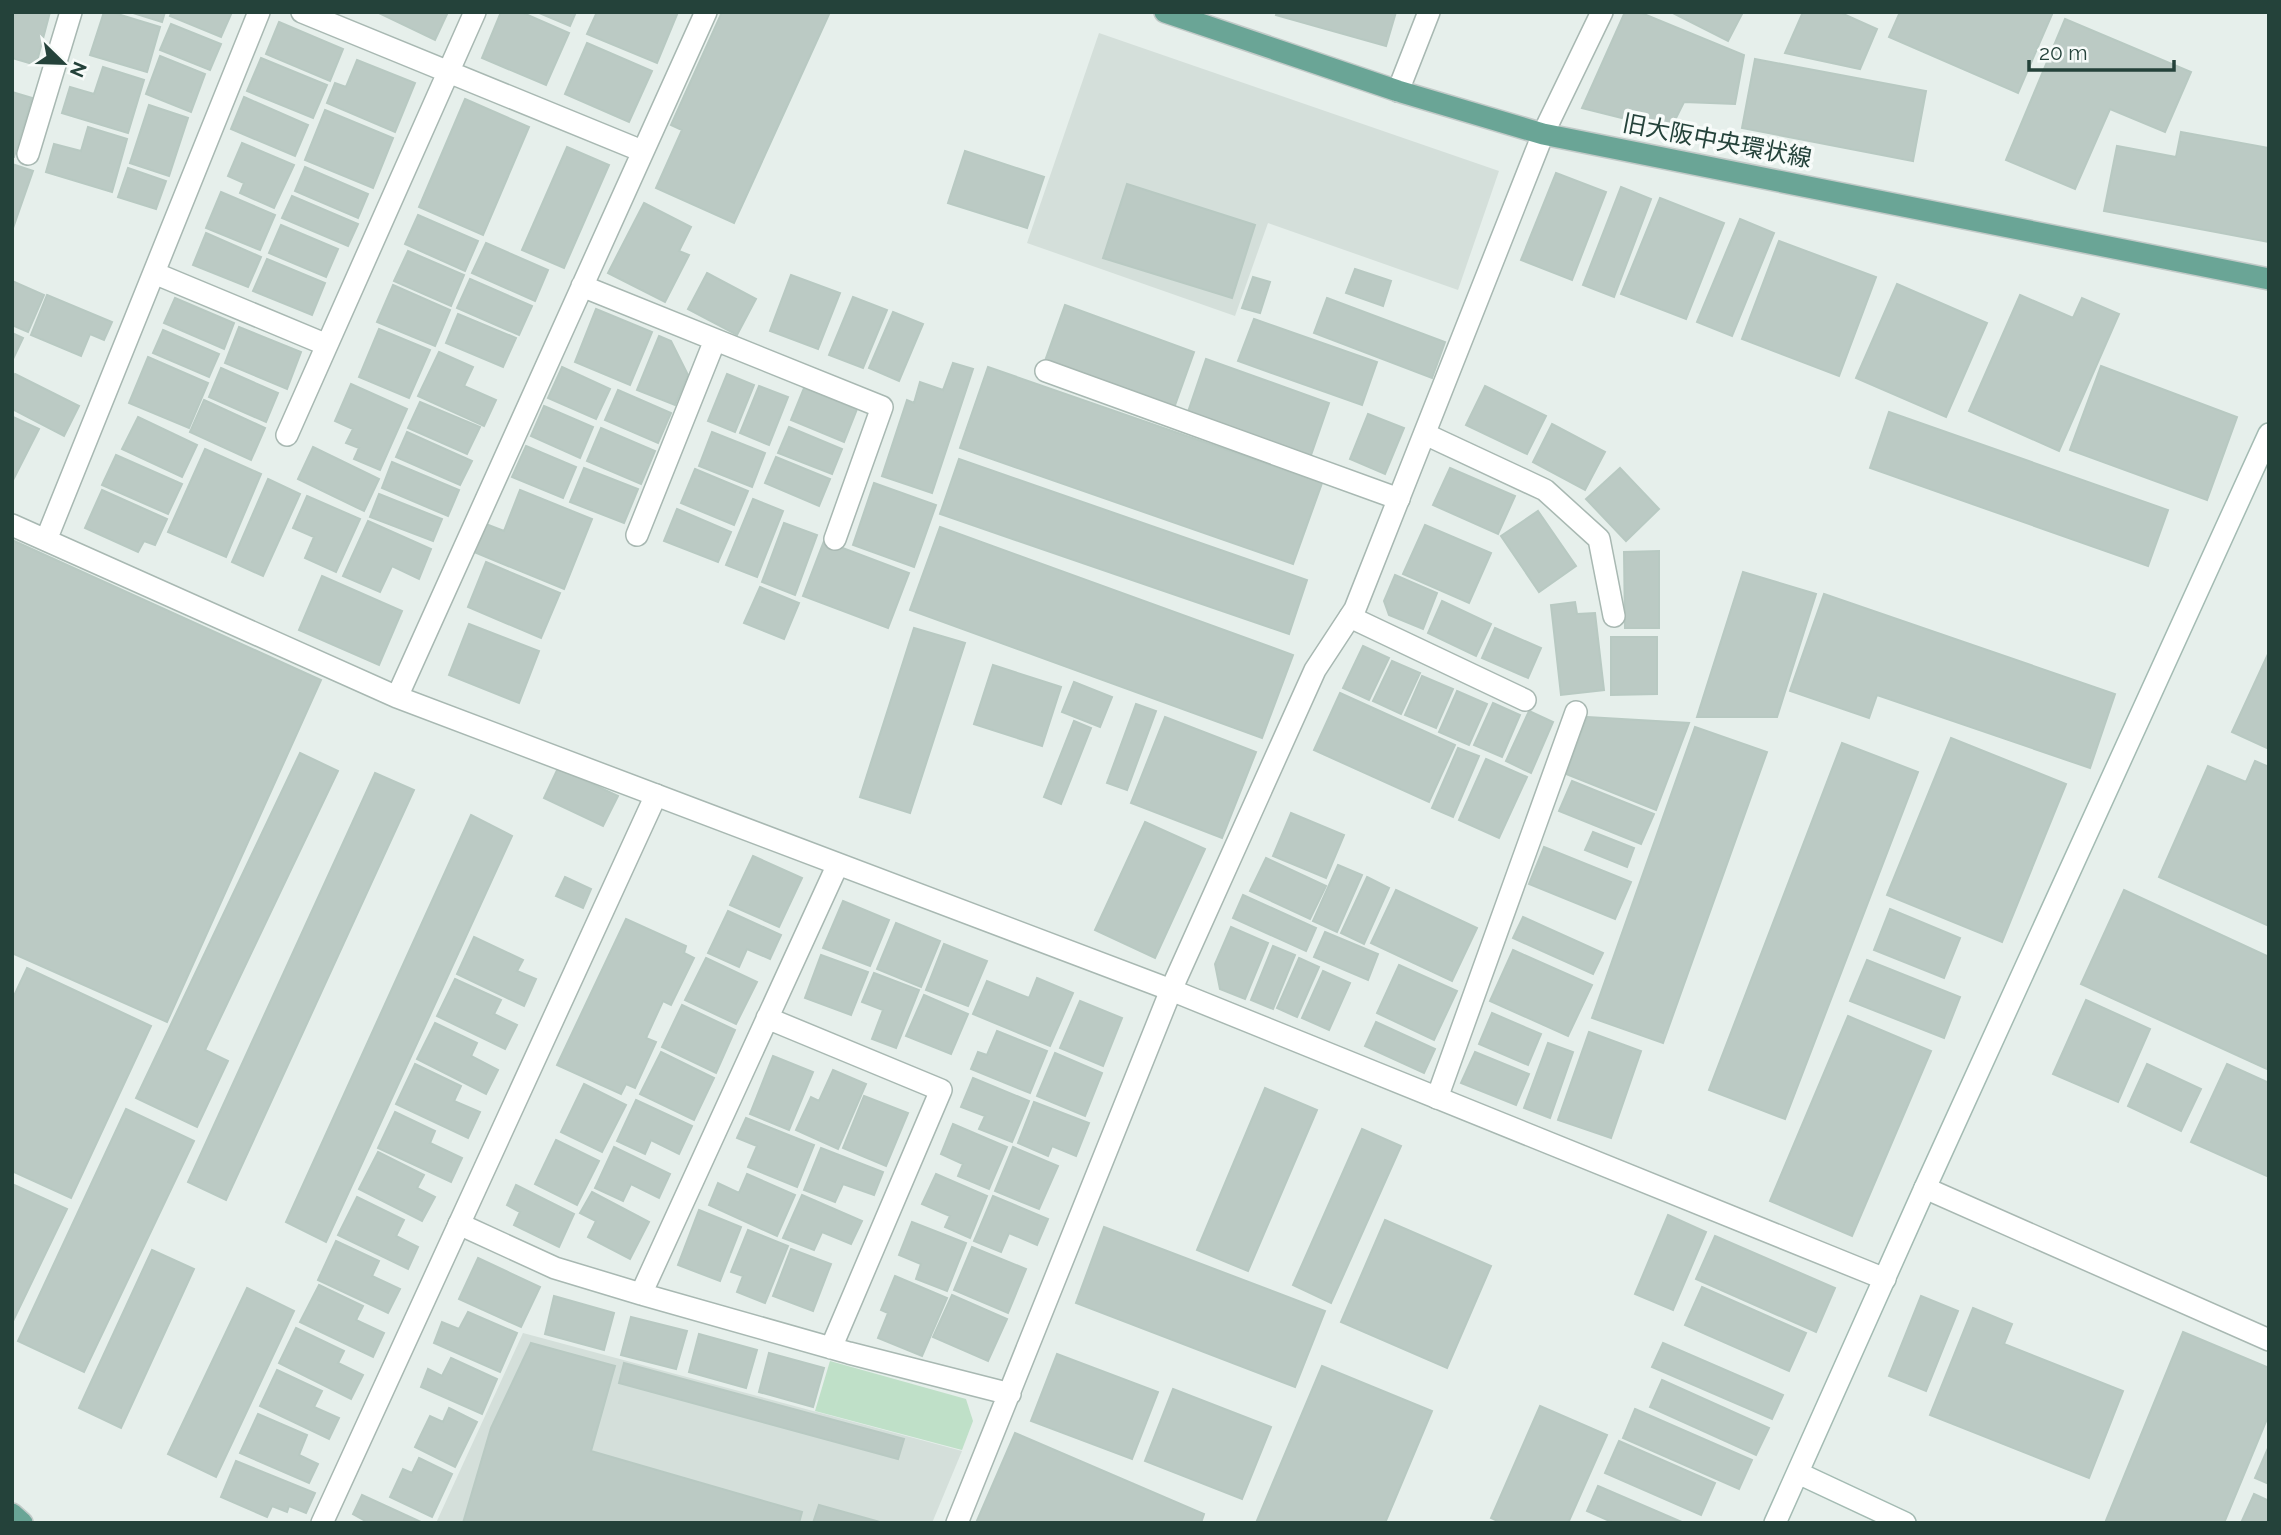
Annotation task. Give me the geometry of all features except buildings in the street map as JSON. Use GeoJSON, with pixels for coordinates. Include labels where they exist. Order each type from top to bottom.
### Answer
{"type":"FeatureCollection","features":[{"type":"Feature","properties":{"kind":"main road","name":"旧大阪中央環状線"},"geometry":{"type":"LineString","coordinates":[[1166,12],[1398,91],[1543,134],[2269,279]]}},
{"type":"Feature","properties":{"kind":"main road"},"geometry":{"type":"LineString","coordinates":[[12,1514],[22,1523]]}},
{"type":"Feature","properties":{"kind":"street"},"geometry":{"type":"LineString","coordinates":[[28,154],[71,12]]}},
{"type":"Feature","properties":{"kind":"street"},"geometry":{"type":"LineString","coordinates":[[46,540],[259,12]]}},
{"type":"Feature","properties":{"kind":"street"},"geometry":{"type":"LineString","coordinates":[[302,12],[642,151]]}},
{"type":"Feature","properties":{"kind":"street"},"geometry":{"type":"LineString","coordinates":[[287,435],[475,12]]}},
{"type":"Feature","properties":{"kind":"street"},"geometry":{"type":"LineString","coordinates":[[397,697],[706,12]]}},
{"type":"Feature","properties":{"kind":"street"},"geometry":{"type":"LineString","coordinates":[[1398,91],[1429,12]]}},
{"type":"Feature","properties":{"kind":"street"},"geometry":{"type":"LineString","coordinates":[[957,1523],[1171,990],[1315,670],[1355,609],[1543,134],[1602,12]]}},
{"type":"Feature","properties":{"kind":"street"},"geometry":{"type":"LineString","coordinates":[[154,273],[327,345]]}},
{"type":"Feature","properties":{"kind":"street"},"geometry":{"type":"LineString","coordinates":[[582,286],[882,407],[835,539]]}},
{"type":"Feature","properties":{"kind":"street"},"geometry":{"type":"LineString","coordinates":[[637,535],[715,340]]}},
{"type":"Feature","properties":{"kind":"street"},"geometry":{"type":"LineString","coordinates":[[1046,371],[1399,499]]}},
{"type":"Feature","properties":{"kind":"street"},"geometry":{"type":"LineString","coordinates":[[1425,434],[1545,491],[1599,539],[1614,617]]}},
{"type":"Feature","properties":{"kind":"street"},"geometry":{"type":"LineString","coordinates":[[1776,1523],[1925,1188],[2269,434]]}},
{"type":"Feature","properties":{"kind":"street"},"geometry":{"type":"LineString","coordinates":[[12,525],[397,697],[1171,990],[1885,1279]]}},
{"type":"Feature","properties":{"kind":"street"},"geometry":{"type":"LineString","coordinates":[[1350,617],[1525,700]]}},
{"type":"Feature","properties":{"kind":"street"},"geometry":{"type":"LineString","coordinates":[[1437,1098],[1576,712]]}},
{"type":"Feature","properties":{"kind":"street"},"geometry":{"type":"LineString","coordinates":[[322,1523],[656,795]]}},
{"type":"Feature","properties":{"kind":"street"},"geometry":{"type":"LineString","coordinates":[[640,1294],[838,864]]}},
{"type":"Feature","properties":{"kind":"street"},"geometry":{"type":"LineString","coordinates":[[767,1018],[941,1090],[831,1348]]}},
{"type":"Feature","properties":{"kind":"street"},"geometry":{"type":"LineString","coordinates":[[1925,1188],[2269,1340]]}},
{"type":"Feature","properties":{"kind":"street"},"geometry":{"type":"LineString","coordinates":[[458,1224],[555,1268],[831,1348],[1010,1394]]}},
{"type":"Feature","properties":{"kind":"street"},"geometry":{"type":"LineString","coordinates":[[1798,1473],[1905,1523]]}},
{"type":"Feature","properties":{"kind":"shaded area"},"geometry":{"type":"Polygon","coordinates":[[[1099,33],[1499,171],[1458,290],[1268,223],[1235,316],[1027,243],[1099,33]]]}},
{"type":"Feature","properties":{"kind":"shaded area"},"geometry":{"type":"Polygon","coordinates":[[[523,1333],[962,1451],[932,1523],[436,1523],[523,1333]]]}},
{"type":"Feature","properties":{"kind":"green space"},"geometry":{"type":"Polygon","coordinates":[[[830,1361],[966,1399],[973,1421],[962,1450],[815,1411],[830,1361]]]}}]}
